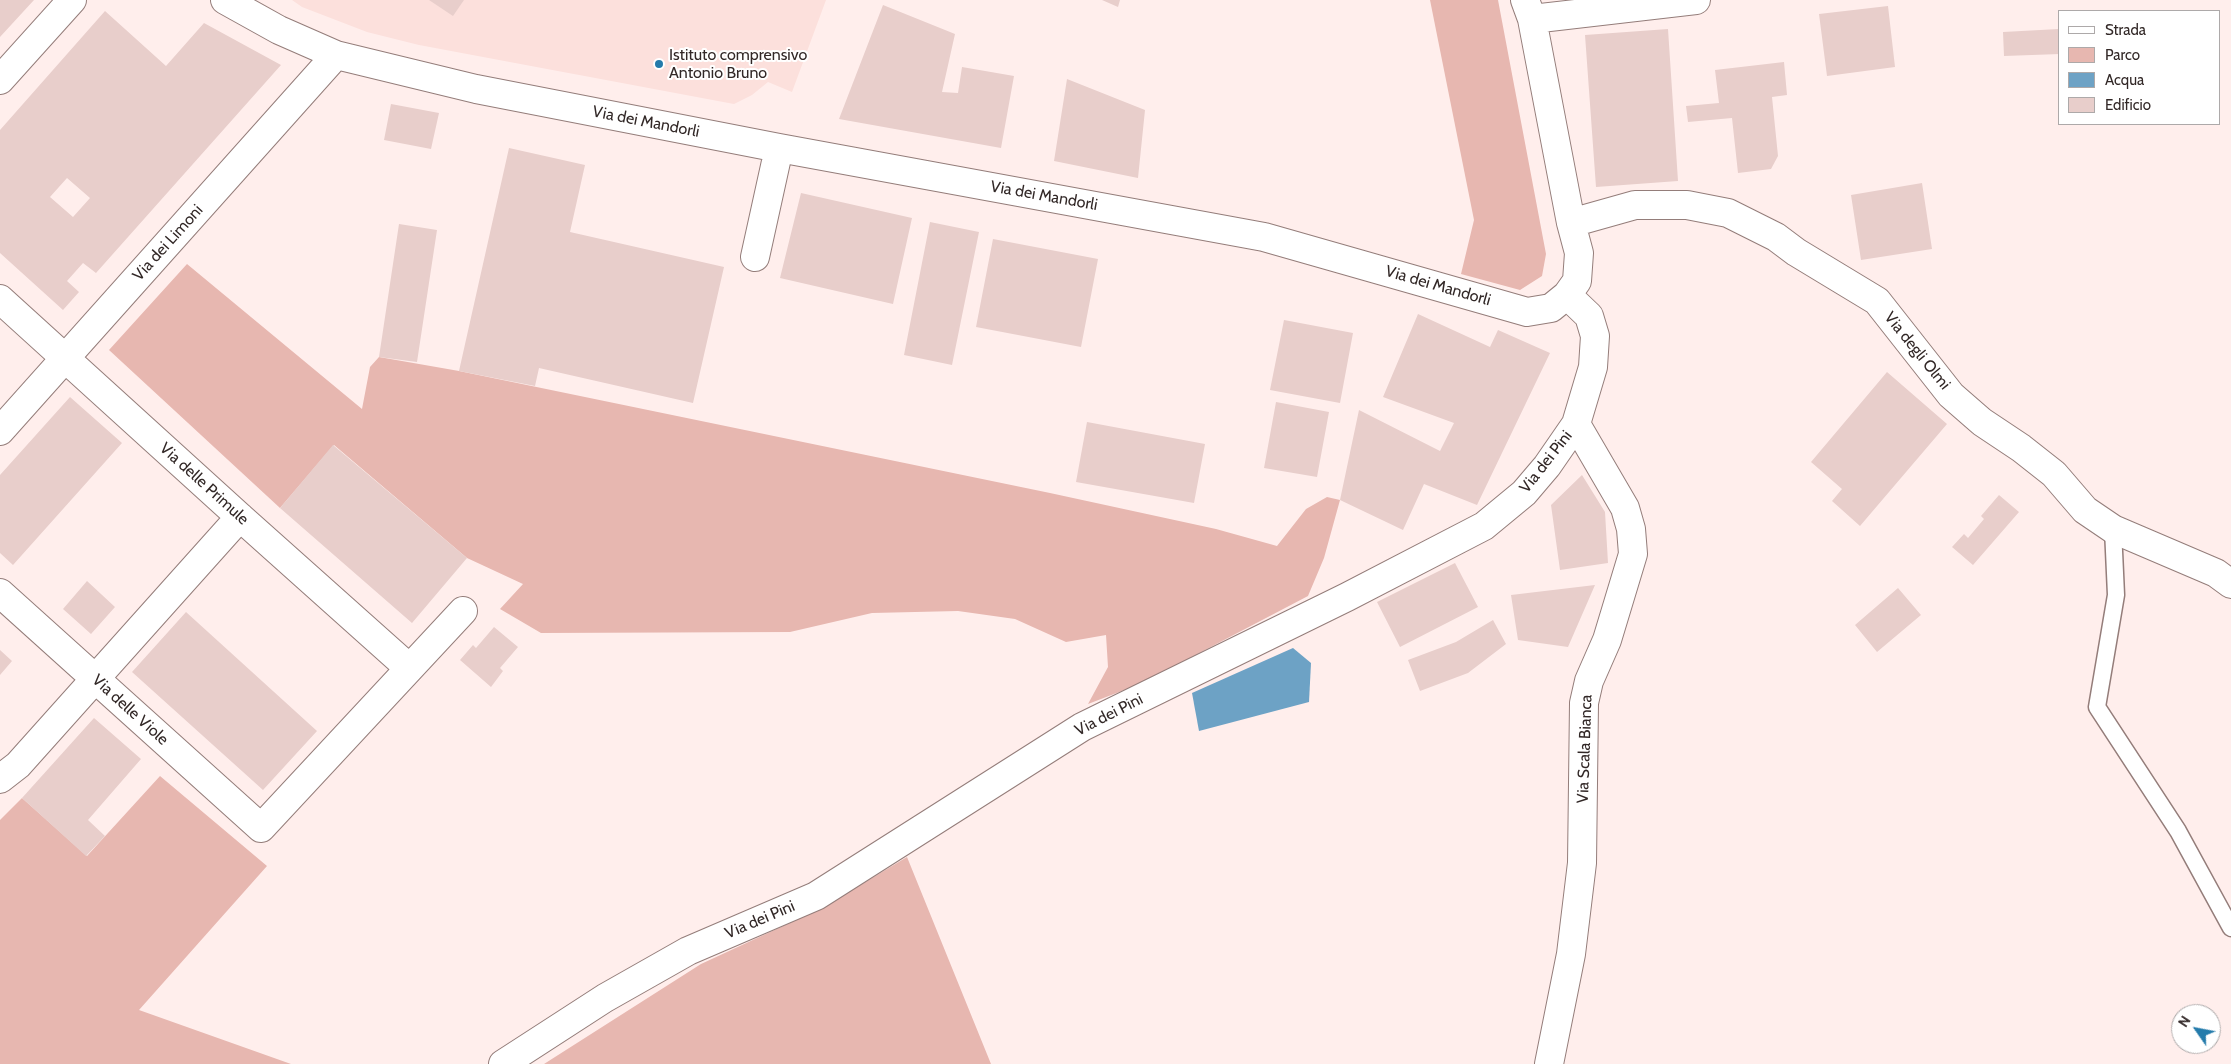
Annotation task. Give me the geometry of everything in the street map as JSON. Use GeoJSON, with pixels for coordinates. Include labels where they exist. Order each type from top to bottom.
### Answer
{"type":"FeatureCollection","features":[{"type":"Feature","properties":{"kind":"street"},"geometry":{"type":"LineString","coordinates":[[0,80],[72,0]]}},
{"type":"Feature","properties":{"kind":"street","name":"Via dei Mandorli"},"geometry":{"type":"LineString","coordinates":[[225,0],[280,30],[336,55],[476,89],[779,148],[1264,237],[1527,312],[1551,308],[1567,295]]}},
{"type":"Feature","properties":{"kind":"street"},"geometry":{"type":"LineString","coordinates":[[1567,295],[1577,281],[1579,253],[1571,223],[1528,10],[1696,0]]}},
{"type":"Feature","properties":{"kind":"street","name":"Via dei Limoni"},"geometry":{"type":"LineString","coordinates":[[0,431],[336,55]]}},
{"type":"Feature","properties":{"kind":"street"},"geometry":{"type":"LineString","coordinates":[[755,257],[779,148]]}},
{"type":"Feature","properties":{"kind":"street","name":"Via degli Olmi"},"geometry":{"type":"LineString","coordinates":[[1571,223],[1635,205],[1687,205],[1728,213],[1776,237],[1796,252],[1877,301],[1952,395],[1982,422],[2021,448],[2054,474],[2085,510],[2113,529],[2216,573],[2231,584]]}},
{"type":"Feature","properties":{"kind":"street","name":"Via dei Pini"},"geometry":{"type":"LineString","coordinates":[[503,1064],[605,998],[688,951],[816,896],[1082,727],[1347,597],[1484,526],[1524,493],[1547,466],[1576,424],[1593,367],[1595,336],[1589,316],[1567,295]]}},
{"type":"Feature","properties":{"kind":"street","name":"Via delle Primule"},"geometry":{"type":"LineString","coordinates":[[0,299],[410,668]]}},
{"type":"Feature","properties":{"kind":"street","name":"Via Scala Bianca"},"geometry":{"type":"LineString","coordinates":[[1549,1064],[1571,954],[1582,864],[1584,703],[1588,681],[1607,640],[1633,554],[1631,529],[1625,508],[1576,424]]}},
{"type":"Feature","properties":{"kind":"street"},"geometry":{"type":"LineString","coordinates":[[0,779],[18,765],[240,517]]}},
{"type":"Feature","properties":{"kind":"street","name":"Via delle Viole"},"geometry":{"type":"LineString","coordinates":[[0,593],[261,828],[410,668]]}},
{"type":"Feature","properties":{"kind":"street"},"geometry":{"type":"LineString","coordinates":[[410,668],[463,611]]}},
{"type":"Feature","properties":{"kind":"lane"},"geometry":{"type":"LineString","coordinates":[[2113,529],[2116,595],[2097,707],[2178,831],[2231,928]]}},
{"type":"Feature","properties":{"kind":"shaded area","name":"Istituto comprensivo Antonio Bruno"},"geometry":{"type":"Polygon","coordinates":[[[292,0],[826,0],[792,92],[768,82],[752,95],[734,104],[419,45],[367,32],[302,7],[292,0]]]}},
{"type":"Feature","properties":{"kind":"green space"},"geometry":{"type":"Polygon","coordinates":[[[1430,0],[1498,0],[1546,254],[1542,276],[1520,290],[1461,274],[1474,220],[1430,0]]]}},
{"type":"Feature","properties":{"kind":"green space"},"geometry":{"type":"Polygon","coordinates":[[[187,264],[362,409],[370,367],[379,357],[459,371],[1050,493],[1216,529],[1277,546],[1306,509],[1327,497],[1340,500],[1324,558],[1308,596],[1140,684],[1088,704],[1108,667],[1106,635],[1066,642],[1015,619],[958,611],[872,613],[790,632],[541,633],[500,609],[523,584],[467,558],[334,445],[280,508],[109,350],[187,264]]]}},
{"type":"Feature","properties":{"kind":"green space"},"geometry":{"type":"Polygon","coordinates":[[[160,776],[267,866],[139,1010],[291,1064],[0,1064],[0,820],[22,798],[87,856],[160,776]]]}},
{"type":"Feature","properties":{"kind":"green space"},"geometry":{"type":"Polygon","coordinates":[[[907,857],[991,1064],[544,1064],[701,964],[822,908],[907,857]]]}},
{"type":"Feature","properties":{"kind":"water"},"geometry":{"type":"Polygon","coordinates":[[[1293,648],[1311,663],[1309,702],[1199,731],[1192,693],[1293,648]]]}},
{"type":"Feature","properties":{"kind":"building"},"geometry":{"type":"Polygon","coordinates":[[[0,0],[34,0],[0,37],[0,0]]]}},
{"type":"Feature","properties":{"kind":"building"},"geometry":{"type":"Polygon","coordinates":[[[429,0],[464,0],[453,16],[429,0]]]}},
{"type":"Feature","properties":{"kind":"building"},"geometry":{"type":"Polygon","coordinates":[[[1102,0],[1120,0],[1118,7],[1102,0]]]}},
{"type":"Feature","properties":{"kind":"building"},"geometry":{"type":"Polygon","coordinates":[[[883,5],[955,34],[942,92],[958,93],[962,67],[1014,76],[1001,148],[839,119],[883,5]]]}},
{"type":"Feature","properties":{"kind":"building"},"geometry":{"type":"Polygon","coordinates":[[[1888,6],[1895,67],[1827,76],[1819,14],[1888,6]]]}},
{"type":"Feature","properties":{"kind":"building"},"geometry":{"type":"Polygon","coordinates":[[[105,11],[166,66],[204,23],[281,65],[96,273],[83,263],[67,281],[79,292],[63,310],[0,253],[0,130],[105,11]],[[67,178],[50,197],[73,217],[90,198],[67,178]]]}},
{"type":"Feature","properties":{"kind":"building"},"geometry":{"type":"Polygon","coordinates":[[[1668,29],[1678,181],[1596,187],[1585,35],[1668,29]]]}},
{"type":"Feature","properties":{"kind":"building"},"geometry":{"type":"Polygon","coordinates":[[[2058,29],[2058,54],[2004,56],[2003,32],[2058,29]]]}},
{"type":"Feature","properties":{"kind":"building"},"geometry":{"type":"Polygon","coordinates":[[[1784,62],[1787,95],[1772,97],[1778,156],[1771,169],[1738,173],[1732,118],[1688,122],[1686,106],[1719,103],[1715,70],[1784,62]]]}},
{"type":"Feature","properties":{"kind":"building"},"geometry":{"type":"Polygon","coordinates":[[[1067,79],[1145,110],[1138,178],[1054,161],[1067,79]]]}},
{"type":"Feature","properties":{"kind":"building"},"geometry":{"type":"Polygon","coordinates":[[[391,104],[439,113],[431,149],[384,140],[391,104]]]}},
{"type":"Feature","properties":{"kind":"building"},"geometry":{"type":"Polygon","coordinates":[[[509,148],[585,165],[570,232],[724,267],[693,403],[539,368],[535,386],[459,371],[509,148]]]}},
{"type":"Feature","properties":{"kind":"building"},"geometry":{"type":"Polygon","coordinates":[[[1922,183],[1932,249],[1861,260],[1851,195],[1922,183]]]}},
{"type":"Feature","properties":{"kind":"building"},"geometry":{"type":"Polygon","coordinates":[[[801,193],[912,218],[893,304],[780,278],[801,193]]]}},
{"type":"Feature","properties":{"kind":"building"},"geometry":{"type":"Polygon","coordinates":[[[930,222],[979,232],[952,365],[904,355],[930,222]]]}},
{"type":"Feature","properties":{"kind":"building"},"geometry":{"type":"Polygon","coordinates":[[[399,224],[437,230],[417,362],[379,357],[399,224]]]}},
{"type":"Feature","properties":{"kind":"building"},"geometry":{"type":"Polygon","coordinates":[[[993,239],[1098,259],[1081,347],[976,327],[993,239]]]}},
{"type":"Feature","properties":{"kind":"building"},"geometry":{"type":"Polygon","coordinates":[[[1418,314],[1490,347],[1498,330],[1550,353],[1477,505],[1424,484],[1403,530],[1340,500],[1359,410],[1440,451],[1454,423],[1383,397],[1418,314]]]}},
{"type":"Feature","properties":{"kind":"building"},"geometry":{"type":"Polygon","coordinates":[[[1284,320],[1353,333],[1340,403],[1270,390],[1284,320]]]}},
{"type":"Feature","properties":{"kind":"building"},"geometry":{"type":"Polygon","coordinates":[[[1887,372],[1947,424],[1860,526],[1832,501],[1842,489],[1811,462],[1887,372]]]}},
{"type":"Feature","properties":{"kind":"building"},"geometry":{"type":"Polygon","coordinates":[[[70,397],[122,443],[13,565],[0,553],[0,475],[70,397]]]}},
{"type":"Feature","properties":{"kind":"building"},"geometry":{"type":"Polygon","coordinates":[[[1276,402],[1329,412],[1317,477],[1264,468],[1276,402]]]}},
{"type":"Feature","properties":{"kind":"building"},"geometry":{"type":"Polygon","coordinates":[[[1087,422],[1205,444],[1194,503],[1076,482],[1087,422]]]}},
{"type":"Feature","properties":{"kind":"building"},"geometry":{"type":"Polygon","coordinates":[[[333,445],[467,558],[412,623],[280,508],[333,445]]]}},
{"type":"Feature","properties":{"kind":"building"},"geometry":{"type":"Polygon","coordinates":[[[1582,475],[1605,512],[1608,563],[1560,570],[1551,505],[1582,475]]]}},
{"type":"Feature","properties":{"kind":"building"},"geometry":{"type":"Polygon","coordinates":[[[1999,495],[2019,512],[1973,565],[1952,547],[1964,534],[1968,538],[1984,519],[1981,516],[1999,495]]]}},
{"type":"Feature","properties":{"kind":"building"},"geometry":{"type":"Polygon","coordinates":[[[1455,563],[1478,607],[1400,647],[1377,602],[1455,563]]]}},
{"type":"Feature","properties":{"kind":"building"},"geometry":{"type":"Polygon","coordinates":[[[87,581],[115,607],[91,634],[63,609],[87,581]]]}},
{"type":"Feature","properties":{"kind":"building"},"geometry":{"type":"Polygon","coordinates":[[[1595,585],[1568,647],[1518,640],[1511,595],[1595,585]]]}},
{"type":"Feature","properties":{"kind":"building"},"geometry":{"type":"Polygon","coordinates":[[[1898,588],[1921,615],[1877,652],[1855,625],[1898,588]]]}},
{"type":"Feature","properties":{"kind":"building"},"geometry":{"type":"Polygon","coordinates":[[[186,612],[317,731],[263,790],[132,672],[186,612]]]}},
{"type":"Feature","properties":{"kind":"building"},"geometry":{"type":"Polygon","coordinates":[[[1493,620],[1506,644],[1468,673],[1420,691],[1408,660],[1456,642],[1493,620]]]}},
{"type":"Feature","properties":{"kind":"building"},"geometry":{"type":"Polygon","coordinates":[[[494,627],[518,647],[500,668],[503,671],[491,687],[460,660],[473,645],[476,648],[494,627]]]}},
{"type":"Feature","properties":{"kind":"building"},"geometry":{"type":"Polygon","coordinates":[[[0,650],[12,661],[0,675],[0,650]]]}},
{"type":"Feature","properties":{"kind":"building"},"geometry":{"type":"Polygon","coordinates":[[[94,718],[141,759],[88,820],[105,836],[86,856],[22,798],[94,718]]]}},
{"type":"Feature","properties":{"kind":"place","name":"Istituto comprensivo Antonio Bruno"},"geometry":{"type":"Point","coordinates":[659,64]}}]}
